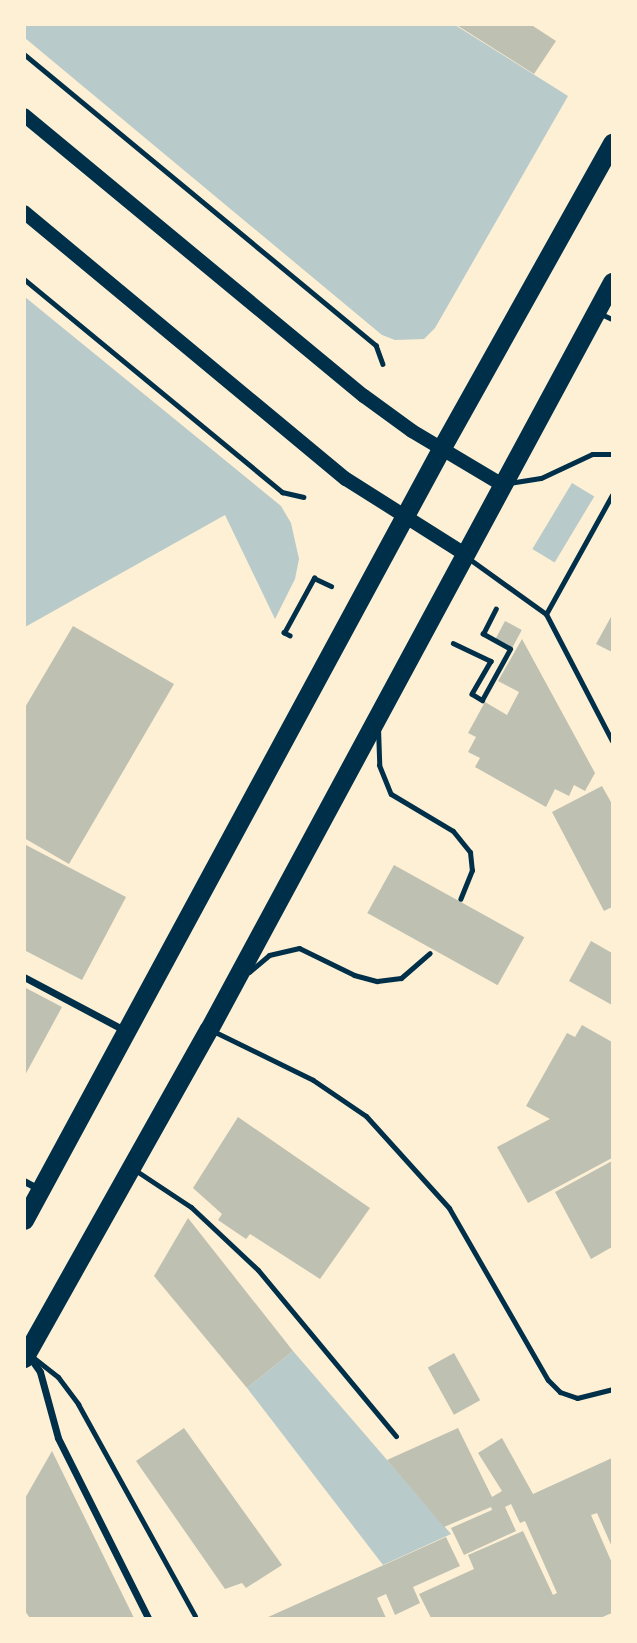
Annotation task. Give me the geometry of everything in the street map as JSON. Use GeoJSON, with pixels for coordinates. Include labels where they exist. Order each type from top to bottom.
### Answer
{"type":"FeatureCollection","features":[{"type":"Feature","properties":{"kind":"highway"},"geometry":{"type":"LineString","coordinates":[[24,1220],[33,1186],[127,1031],[441,449],[612,143]]}},
{"type":"Feature","properties":{"kind":"highway"},"geometry":{"type":"LineString","coordinates":[[25,1354],[133,1168],[209,1029],[500,484],[604,315],[612,282]]}},
{"type":"Feature","properties":{"kind":"main road"},"geometry":{"type":"LineString","coordinates":[[24,115],[364,396],[441,449],[500,484]]}},
{"type":"Feature","properties":{"kind":"main road"},"geometry":{"type":"LineString","coordinates":[[24,212],[346,479],[463,553]]}},
{"type":"Feature","properties":{"kind":"street"},"geometry":{"type":"LineString","coordinates":[[24,977],[127,1031]]}},
{"type":"Feature","properties":{"kind":"street"},"geometry":{"type":"LineString","coordinates":[[25,1354],[40,1372],[58,1438],[148,1619]]}},
{"type":"Feature","properties":{"kind":"lane"},"geometry":{"type":"LineString","coordinates":[[500,484],[541,478],[592,454],[612,454]]}},
{"type":"Feature","properties":{"kind":"lane"},"geometry":{"type":"LineString","coordinates":[[546,614],[612,495]]}},
{"type":"Feature","properties":{"kind":"lane"},"geometry":{"type":"LineString","coordinates":[[463,553],[546,614],[612,741]]}},
{"type":"Feature","properties":{"kind":"lane"},"geometry":{"type":"LineString","coordinates":[[377,716],[379,765],[391,794],[453,831],[470,852],[472,870],[460,899]]}},
{"type":"Feature","properties":{"kind":"lane"},"geometry":{"type":"LineString","coordinates":[[227,994],[269,955],[286,949],[311,951],[354,975],[377,981],[401,978],[430,953]]}},
{"type":"Feature","properties":{"kind":"lane"},"geometry":{"type":"LineString","coordinates":[[209,1029],[313,1080],[366,1116],[449,1208],[548,1380],[560,1392],[577,1398],[597,1397],[612,1389]]}},
{"type":"Feature","properties":{"kind":"lane"},"geometry":{"type":"LineString","coordinates":[[133,1168],[191,1207],[258,1270],[396,1436]]}},
{"type":"Feature","properties":{"kind":"lane"},"geometry":{"type":"LineString","coordinates":[[25,1354],[58,1377],[78,1404],[195,1616]]}},
{"type":"Feature","properties":{"kind":"path"},"geometry":{"type":"LineString","coordinates":[[24,54],[376,345],[383,364]]}},
{"type":"Feature","properties":{"kind":"path"},"geometry":{"type":"LineString","coordinates":[[24,279],[282,492],[303,497]]}},
{"type":"Feature","properties":{"kind":"path"},"geometry":{"type":"LineString","coordinates":[[290,636],[284,633],[314,578]]}},
{"type":"Feature","properties":{"kind":"path"},"geometry":{"type":"LineString","coordinates":[[491,661],[472,694],[482,700],[510,649],[483,634],[497,608],[506,613]]}},
{"type":"Feature","properties":{"kind":"shaded area"},"geometry":{"type":"Polygon","coordinates":[[[24,25],[455,25],[568,96],[435,328],[424,339],[395,340],[382,335],[25,38],[24,25]]]}},
{"type":"Feature","properties":{"kind":"shaded area"},"geometry":{"type":"Polygon","coordinates":[[[25,297],[281,506],[291,523],[299,559],[295,579],[275,619],[225,515],[25,627],[25,297]]]}},
{"type":"Feature","properties":{"kind":"shaded area"},"geometry":{"type":"Polygon","coordinates":[[[572,483],[594,496],[555,562],[532,549],[572,483]]]}},
{"type":"Feature","properties":{"kind":"shaded area"},"geometry":{"type":"Polygon","coordinates":[[[293,1351],[451,1534],[383,1565],[247,1388],[293,1351]]]}},
{"type":"Feature","properties":{"kind":"building"},"geometry":{"type":"Polygon","coordinates":[[[455,24],[530,24],[556,41],[534,74],[455,24]]]}},
{"type":"Feature","properties":{"kind":"building"},"geometry":{"type":"Polygon","coordinates":[[[612,615],[612,652],[596,644],[612,615]]]}},
{"type":"Feature","properties":{"kind":"building"},"geometry":{"type":"Polygon","coordinates":[[[505,621],[522,630],[512,648],[496,639],[505,621]]]}},
{"type":"Feature","properties":{"kind":"building"},"geometry":{"type":"Polygon","coordinates":[[[73,626],[174,684],[69,864],[24,838],[24,709],[73,626]]]}},
{"type":"Feature","properties":{"kind":"building"},"geometry":{"type":"Polygon","coordinates":[[[522,639],[595,773],[585,791],[574,785],[569,796],[555,789],[546,807],[475,767],[480,758],[468,752],[476,737],[468,733],[485,702],[507,715],[519,692],[498,681],[522,639]]]}},
{"type":"Feature","properties":{"kind":"building"},"geometry":{"type":"Polygon","coordinates":[[[602,786],[612,804],[612,907],[604,911],[552,812],[602,786]]]}},
{"type":"Feature","properties":{"kind":"building"},"geometry":{"type":"Polygon","coordinates":[[[24,844],[126,897],[82,980],[24,950],[24,844]]]}},
{"type":"Feature","properties":{"kind":"building"},"geometry":{"type":"Polygon","coordinates":[[[394,865],[524,937],[498,985],[367,913],[394,865]]]}},
{"type":"Feature","properties":{"kind":"building"},"geometry":{"type":"Polygon","coordinates":[[[591,941],[612,953],[612,1005],[569,981],[591,941]]]}},
{"type":"Feature","properties":{"kind":"building"},"geometry":{"type":"Polygon","coordinates":[[[24,987],[62,1007],[24,1077],[24,987]]]}},
{"type":"Feature","properties":{"kind":"building"},"geometry":{"type":"Polygon","coordinates":[[[582,1025],[612,1042],[612,1158],[528,1203],[497,1147],[550,1119],[526,1106],[567,1033],[575,1037],[582,1025]]]}},
{"type":"Feature","properties":{"kind":"building"},"geometry":{"type":"Polygon","coordinates":[[[238,1117],[370,1208],[320,1279],[250,1234],[246,1239],[218,1220],[222,1214],[193,1188],[238,1117]]]}},
{"type":"Feature","properties":{"kind":"building"},"geometry":{"type":"Polygon","coordinates":[[[612,1161],[612,1247],[591,1259],[555,1192],[612,1161]]]}},
{"type":"Feature","properties":{"kind":"building"},"geometry":{"type":"Polygon","coordinates":[[[188,1218],[293,1351],[247,1388],[154,1276],[188,1218]]]}},
{"type":"Feature","properties":{"kind":"building"},"geometry":{"type":"Polygon","coordinates":[[[454,1353],[480,1400],[454,1415],[428,1368],[454,1353]]]}},
{"type":"Feature","properties":{"kind":"building"},"geometry":{"type":"Polygon","coordinates":[[[184,1428],[282,1565],[246,1588],[242,1583],[225,1589],[136,1461],[184,1428]]]}},
{"type":"Feature","properties":{"kind":"building"},"geometry":{"type":"Polygon","coordinates":[[[458,1428],[492,1497],[502,1491],[478,1453],[502,1438],[533,1494],[612,1458],[612,1547],[597,1513],[591,1515],[612,1563],[612,1613],[600,1618],[431,1618],[419,1594],[474,1569],[468,1555],[523,1531],[553,1595],[557,1593],[525,1521],[520,1523],[511,1504],[505,1507],[516,1531],[464,1555],[451,1528],[492,1510],[491,1507],[444,1527],[387,1460],[458,1428]]]}},
{"type":"Feature","properties":{"kind":"building"},"geometry":{"type":"Polygon","coordinates":[[[52,1451],[134,1618],[30,1618],[24,1610],[24,1500],[52,1451]]]}},
{"type":"Feature","properties":{"kind":"building"},"geometry":{"type":"Polygon","coordinates":[[[446,1537],[460,1566],[413,1587],[420,1603],[395,1615],[386,1594],[377,1598],[386,1618],[266,1618],[446,1537]]]}}]}
